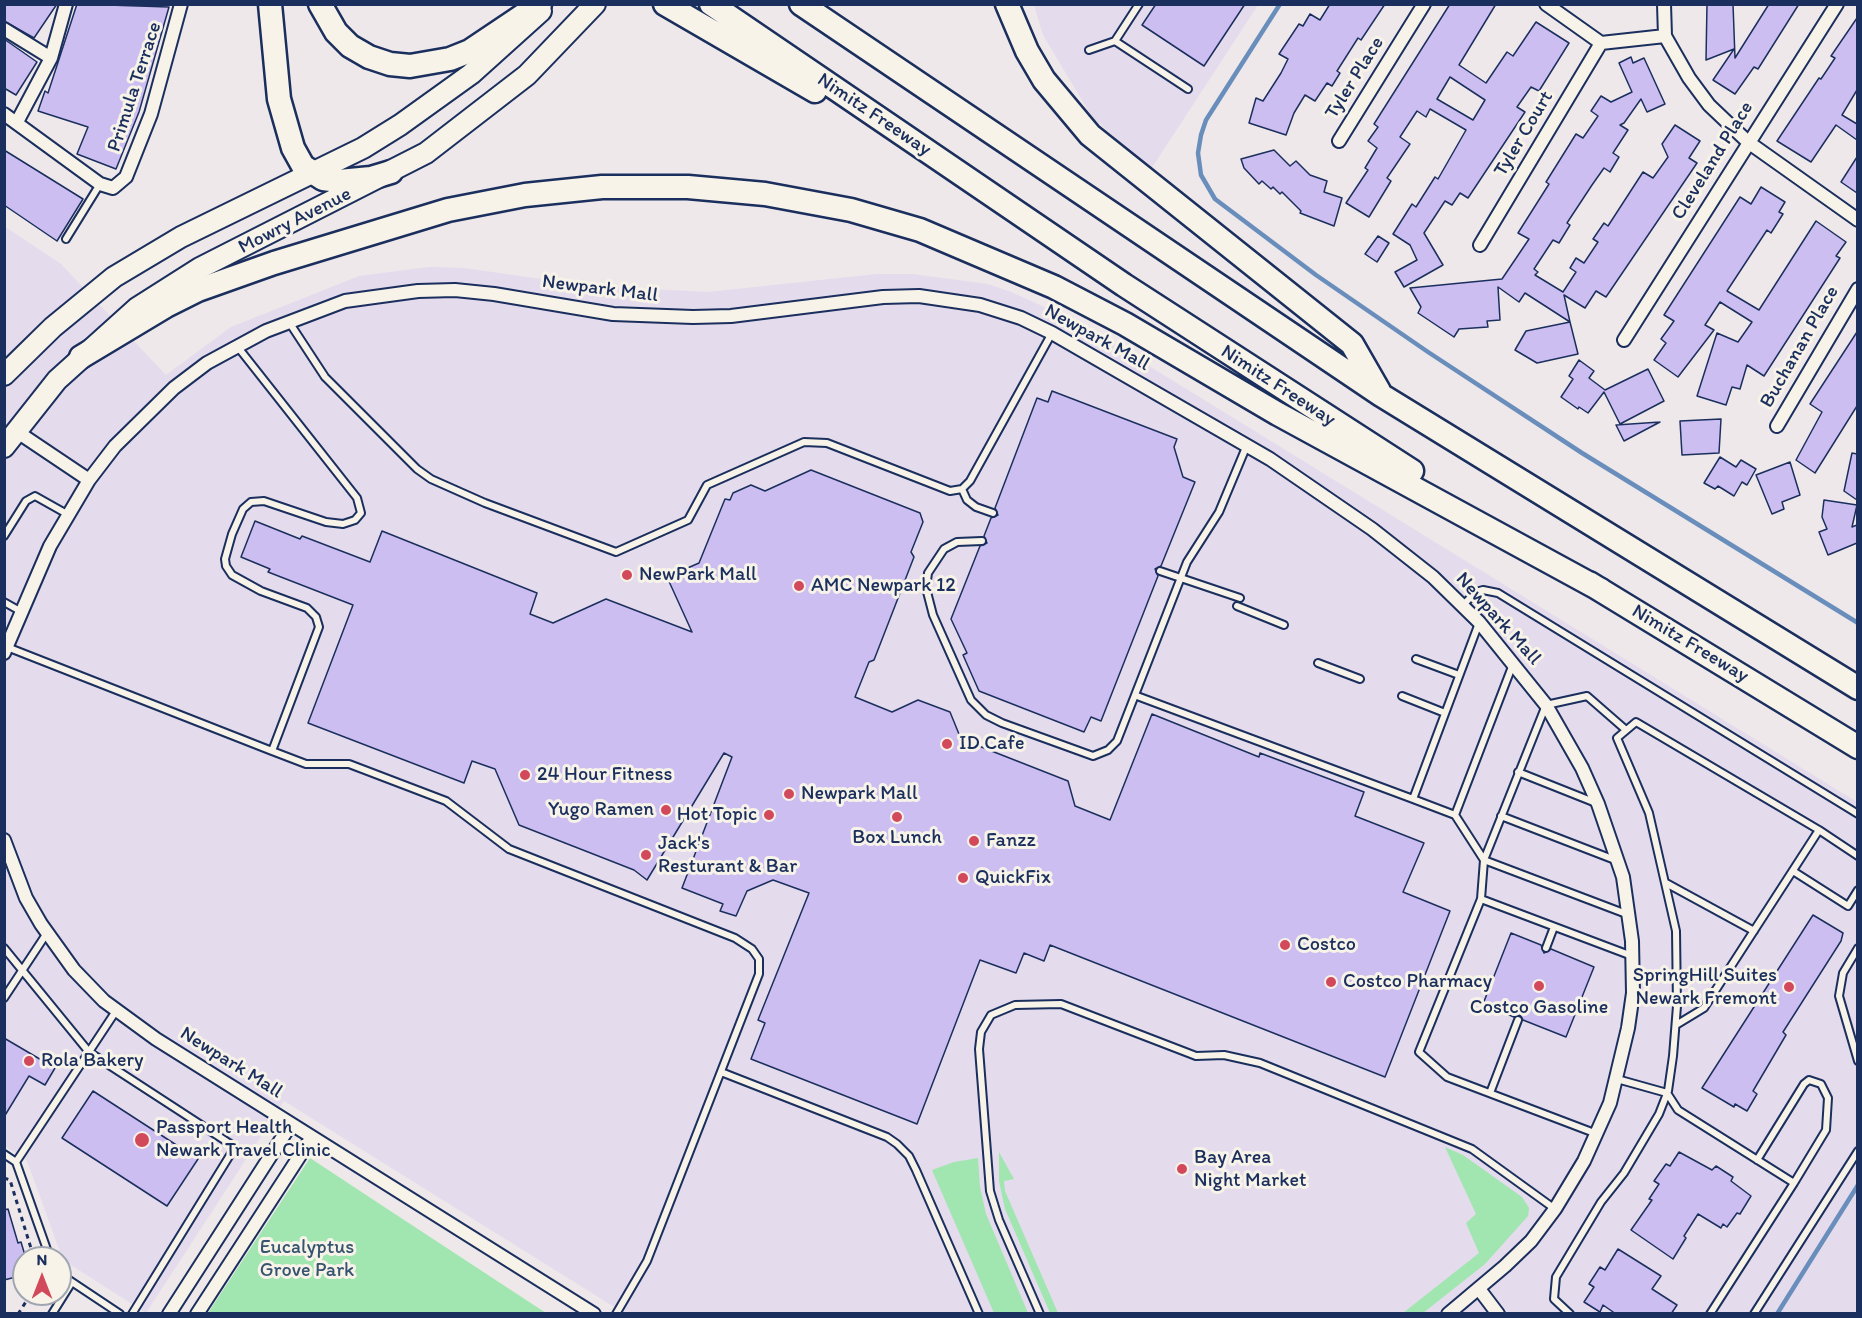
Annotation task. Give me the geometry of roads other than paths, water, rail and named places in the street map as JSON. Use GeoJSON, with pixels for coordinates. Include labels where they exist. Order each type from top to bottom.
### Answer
{"type":"FeatureCollection","features":[{"type":"Feature","properties":{"kind":"highway"},"geometry":{"type":"LineString","coordinates":[[270,4],[279,99],[298,159],[311,173],[323,179],[339,181],[371,178],[391,172]]}},
{"type":"Feature","properties":{"kind":"highway"},"geometry":{"type":"LineString","coordinates":[[320,4],[336,32],[350,46],[369,57],[390,64],[410,66],[441,62],[470,51],[540,4]]}},
{"type":"Feature","properties":{"kind":"highway"},"geometry":{"type":"LineString","coordinates":[[665,4],[968,178]]}},
{"type":"Feature","properties":{"kind":"highway","name":"Nimitz Freeway"},"geometry":{"type":"LineString","coordinates":[[711,4],[1289,394],[1857,747]]}},
{"type":"Feature","properties":{"kind":"highway"},"geometry":{"type":"LineString","coordinates":[[801,4],[1381,395],[1857,688]]}},
{"type":"Feature","properties":{"kind":"highway"},"geometry":{"type":"LineString","coordinates":[[1007,4],[1027,51],[1065,109],[1090,135],[1352,344],[1381,395]]}},
{"type":"Feature","properties":{"kind":"highway"},"geometry":{"type":"LineString","coordinates":[[81,357],[166,306],[198,290],[274,263],[448,210],[525,195],[602,187],[688,187],[765,194],[851,210],[920,230],[1054,287],[1125,324],[1269,409],[1602,590]]}},
{"type":"Feature","properties":{"kind":"main road","name":"Mowry Avenue"},"geometry":{"type":"LineString","coordinates":[[4,375],[82,302],[146,256],[363,148],[438,99],[503,48],[547,4]]}},
{"type":"Feature","properties":{"kind":"main road","name":"Mowry Avenue"},"geometry":{"type":"LineString","coordinates":[[4,447],[57,380],[137,308],[167,287],[426,153],[492,105],[535,68],[592,8]]}},
{"type":"Feature","properties":{"kind":"street"},"geometry":{"type":"LineString","coordinates":[[17,122],[51,58],[66,4]]}},
{"type":"Feature","properties":{"kind":"street","name":"Primula Terrace"},"geometry":{"type":"LineString","coordinates":[[100,184],[113,188],[126,177],[151,114],[181,4]]}},
{"type":"Feature","properties":{"kind":"street","name":"Tyler Place"},"geometry":{"type":"LineString","coordinates":[[1339,141],[1424,4]]}},
{"type":"Feature","properties":{"kind":"street"},"geometry":{"type":"LineString","coordinates":[[1546,4],[1601,43],[1665,36]]}},
{"type":"Feature","properties":{"kind":"street"},"geometry":{"type":"LineString","coordinates":[[1664,4],[1665,36],[1689,78],[1709,105],[1748,142],[1857,220]]}},
{"type":"Feature","properties":{"kind":"street","name":"Cleveland Place"},"geometry":{"type":"LineString","coordinates":[[1623,340],[1838,4]]}},
{"type":"Feature","properties":{"kind":"street"},"geometry":{"type":"LineString","coordinates":[[4,29],[51,58]]}},
{"type":"Feature","properties":{"kind":"street","name":"Tyler Court"},"geometry":{"type":"LineString","coordinates":[[1480,245],[1601,43]]}},
{"type":"Feature","properties":{"kind":"street"},"geometry":{"type":"LineString","coordinates":[[5,115],[100,184]]}},
{"type":"Feature","properties":{"kind":"street","name":"Buchanan Place"},"geometry":{"type":"LineString","coordinates":[[1777,426],[1857,289]]}},
{"type":"Feature","properties":{"kind":"street","name":"Newpark Mall"},"geometry":{"type":"LineString","coordinates":[[5,650],[20,611],[67,514],[115,446],[190,374],[237,346],[288,321],[345,301],[418,291],[494,294],[613,314],[693,317],[731,316],[883,297],[919,296],[980,305],[1021,318],[1052,333],[1247,445],[1372,529],[1412,559],[1463,604],[1545,705],[1582,768],[1598,804],[1618,861],[1630,915],[1633,993],[1617,1079],[1598,1134],[1571,1186],[1555,1209],[1530,1241],[1479,1289],[1463,1309],[1448,1314]]}},
{"type":"Feature","properties":{"kind":"street"},"geometry":{"type":"LineString","coordinates":[[16,431],[89,480]]}},
{"type":"Feature","properties":{"kind":"street","name":"Newpark Mall"},"geometry":{"type":"LineString","coordinates":[[4,840],[26,898],[46,933],[74,970],[117,1011],[156,1039],[594,1314]]}},
{"type":"Feature","properties":{"kind":"street"},"geometry":{"type":"LineString","coordinates":[[169,1314],[291,1124]]}},
{"type":"Feature","properties":{"kind":"street"},"geometry":{"type":"LineString","coordinates":[[198,1314],[312,1137]]}},
{"type":"Feature","properties":{"kind":"street"},"geometry":{"type":"LineString","coordinates":[[1479,1289],[1498,1314]]}},
{"type":"Feature","properties":{"kind":"lane"},"geometry":{"type":"LineString","coordinates":[[1089,50],[1115,40],[1139,4]]}},
{"type":"Feature","properties":{"kind":"lane"},"geometry":{"type":"LineString","coordinates":[[1115,40],[1188,89]]}},
{"type":"Feature","properties":{"kind":"lane"},"geometry":{"type":"LineString","coordinates":[[66,239],[100,184]]}},
{"type":"Feature","properties":{"kind":"lane"},"geometry":{"type":"LineString","coordinates":[[288,321],[325,378],[417,469],[431,479],[485,503],[616,552],[688,520],[707,485],[804,442],[827,443],[950,491],[962,489],[970,481],[1052,333]]}},
{"type":"Feature","properties":{"kind":"lane"},"geometry":{"type":"LineString","coordinates":[[237,346],[357,498],[361,513],[355,520],[349,522],[326,522],[264,501],[251,502],[243,509],[232,534],[225,559],[226,566],[232,575],[261,591],[307,608],[316,617],[319,627],[272,751]]}},
{"type":"Feature","properties":{"kind":"lane"},"geometry":{"type":"LineString","coordinates":[[982,541],[957,542],[944,549],[928,573],[926,588],[933,615],[963,686],[978,709],[1002,723],[1094,756],[1108,750],[1117,741],[1137,696],[1180,578],[1219,512],[1247,445]]}},
{"type":"Feature","properties":{"kind":"lane"},"geometry":{"type":"LineString","coordinates":[[962,489],[967,500],[976,507],[993,513]]}},
{"type":"Feature","properties":{"kind":"lane"},"geometry":{"type":"LineString","coordinates":[[4,536],[26,501],[35,496],[67,514]]}},
{"type":"Feature","properties":{"kind":"lane"},"geometry":{"type":"LineString","coordinates":[[1160,571],[1240,598]]}},
{"type":"Feature","properties":{"kind":"lane"},"geometry":{"type":"LineString","coordinates":[[1463,604],[1476,592],[1483,590],[1498,593],[1857,814]]}},
{"type":"Feature","properties":{"kind":"lane"},"geometry":{"type":"LineString","coordinates":[[4,602],[20,611]]}},
{"type":"Feature","properties":{"kind":"lane"},"geometry":{"type":"LineString","coordinates":[[1237,606],[1284,625]]}},
{"type":"Feature","properties":{"kind":"lane"},"geometry":{"type":"LineString","coordinates":[[1413,799],[1479,622]]}},
{"type":"Feature","properties":{"kind":"lane"},"geometry":{"type":"LineString","coordinates":[[5,650],[306,764],[349,764],[446,801],[516,853],[735,938],[748,946],[759,959],[760,970],[647,1261],[616,1314]]}},
{"type":"Feature","properties":{"kind":"lane"},"geometry":{"type":"LineString","coordinates":[[1416,659],[1459,675]]}},
{"type":"Feature","properties":{"kind":"lane"},"geometry":{"type":"LineString","coordinates":[[1318,663],[1360,679]]}},
{"type":"Feature","properties":{"kind":"lane"},"geometry":{"type":"LineString","coordinates":[[1455,815],[1513,663]]}},
{"type":"Feature","properties":{"kind":"lane"},"geometry":{"type":"LineString","coordinates":[[1137,696],[1455,815],[1484,860],[1630,915]]}},
{"type":"Feature","properties":{"kind":"lane"},"geometry":{"type":"LineString","coordinates":[[1402,696],[1445,713]]}},
{"type":"Feature","properties":{"kind":"lane"},"geometry":{"type":"LineString","coordinates":[[1598,1134],[1447,1077],[1419,1052],[1481,899],[1484,860],[1545,705],[1587,696],[1626,730]]}},
{"type":"Feature","properties":{"kind":"lane"},"geometry":{"type":"LineString","coordinates":[[1570,1314],[1554,1299],[1553,1286],[1556,1277],[1601,1202],[1624,1173],[1659,1114],[1666,1093],[1676,1025],[1676,931],[1649,813],[1617,738],[1636,722],[1819,830],[1857,856]]}},
{"type":"Feature","properties":{"kind":"lane"},"geometry":{"type":"LineString","coordinates":[[1518,772],[1598,804]]}},
{"type":"Feature","properties":{"kind":"lane"},"geometry":{"type":"LineString","coordinates":[[1501,816],[1618,861]]}},
{"type":"Feature","properties":{"kind":"lane"},"geometry":{"type":"LineString","coordinates":[[1676,1025],[1704,1008],[1819,830]]}},
{"type":"Feature","properties":{"kind":"lane"},"geometry":{"type":"LineString","coordinates":[[1793,871],[1848,906],[1857,890]]}},
{"type":"Feature","properties":{"kind":"lane"},"geometry":{"type":"LineString","coordinates":[[1666,883],[1754,931]]}},
{"type":"Feature","properties":{"kind":"lane"},"geometry":{"type":"LineString","coordinates":[[1481,899],[1632,956]]}},
{"type":"Feature","properties":{"kind":"lane"},"geometry":{"type":"LineString","coordinates":[[1546,948],[1554,927]]}},
{"type":"Feature","properties":{"kind":"lane"},"geometry":{"type":"LineString","coordinates":[[4,998],[46,933]]}},
{"type":"Feature","properties":{"kind":"lane"},"geometry":{"type":"LineString","coordinates":[[4,948],[89,1052],[235,1147],[132,1314]]}},
{"type":"Feature","properties":{"kind":"lane"},"geometry":{"type":"LineString","coordinates":[[1857,948],[1843,973],[1839,996],[1857,1061]]}},
{"type":"Feature","properties":{"kind":"lane"},"geometry":{"type":"LineString","coordinates":[[1040,1314],[999,1220],[990,1191],[979,1049],[981,1032],[991,1015],[1015,1005],[1061,1004],[1196,1056],[1232,1056],[1260,1063],[1472,1149],[1555,1209]]}},
{"type":"Feature","properties":{"kind":"lane"},"geometry":{"type":"LineString","coordinates":[[16,1162],[117,1011]]}},
{"type":"Feature","properties":{"kind":"lane"},"geometry":{"type":"LineString","coordinates":[[1490,1093],[1518,1020]]}},
{"type":"Feature","properties":{"kind":"lane"},"geometry":{"type":"LineString","coordinates":[[721,1072],[888,1137],[897,1143],[909,1156],[916,1170],[980,1314]]}},
{"type":"Feature","properties":{"kind":"lane"},"geometry":{"type":"LineString","coordinates":[[1617,1079],[1666,1093],[1678,1110],[1794,1182]]}},
{"type":"Feature","properties":{"kind":"lane"},"geometry":{"type":"LineString","coordinates":[[1710,1314],[1826,1130],[1828,1098],[1821,1084],[1809,1080],[1804,1084],[1757,1160]]}},
{"type":"Feature","properties":{"kind":"lane"},"geometry":{"type":"LineString","coordinates":[[1754,1314],[1857,1151]]}},
{"type":"Feature","properties":{"kind":"lane"},"geometry":{"type":"LineString","coordinates":[[4,1154],[16,1162],[46,1246]]}},
{"type":"Feature","properties":{"kind":"lane"},"geometry":{"type":"LineString","coordinates":[[72,1282],[120,1314]]}},
{"type":"Feature","properties":{"kind":"waterway"},"geometry":{"type":"LineString","coordinates":[[1280,4],[1206,120],[1198,153],[1201,175],[1215,199],[1316,275],[1428,352],[1582,453],[1858,623]]}},
{"type":"Feature","properties":{"kind":"waterway"},"geometry":{"type":"LineString","coordinates":[[1777,1314],[1858,1185]]}},
{"type":"Feature","properties":{"kind":"place","name":"NewPark Mall"},"geometry":{"type":"Point","coordinates":[627,575]}},
{"type":"Feature","properties":{"kind":"place","name":"AMC Newpark 12"},"geometry":{"type":"Point","coordinates":[799,586]}},
{"type":"Feature","properties":{"kind":"place","name":"ID Cafe"},"geometry":{"type":"Point","coordinates":[947,744]}},
{"type":"Feature","properties":{"kind":"place","name":"24 Hour Fitness"},"geometry":{"type":"Point","coordinates":[525,775]}},
{"type":"Feature","properties":{"kind":"place","name":"Newpark Mall"},"geometry":{"type":"Point","coordinates":[789,794]}},
{"type":"Feature","properties":{"kind":"place","name":"Yugo Ramen"},"geometry":{"type":"Point","coordinates":[666,810]}},
{"type":"Feature","properties":{"kind":"place","name":"Hot Topic"},"geometry":{"type":"Point","coordinates":[769,815]}},
{"type":"Feature","properties":{"kind":"place","name":"Box Lunch"},"geometry":{"type":"Point","coordinates":[897,817]}},
{"type":"Feature","properties":{"kind":"place","name":"Fanzz"},"geometry":{"type":"Point","coordinates":[974,841]}},
{"type":"Feature","properties":{"kind":"place","name":"Jack's Resturant & Bar"},"geometry":{"type":"Point","coordinates":[646,855]}},
{"type":"Feature","properties":{"kind":"place","name":"QuickFix"},"geometry":{"type":"Point","coordinates":[963,878]}},
{"type":"Feature","properties":{"kind":"place","name":"Costco"},"geometry":{"type":"Point","coordinates":[1285,945]}},
{"type":"Feature","properties":{"kind":"place","name":"Costco Pharmacy"},"geometry":{"type":"Point","coordinates":[1331,982]}},
{"type":"Feature","properties":{"kind":"place","name":"Costco Gasoline"},"geometry":{"type":"Point","coordinates":[1539,986]}},
{"type":"Feature","properties":{"kind":"place","name":"SpringHill Suites Newark Fremont"},"geometry":{"type":"Point","coordinates":[1789,987]}},
{"type":"Feature","properties":{"kind":"place","name":"Rola Bakery"},"geometry":{"type":"Point","coordinates":[29,1061]}},
{"type":"Feature","properties":{"kind":"place","name":"Passport Health Newark Travel Clinic"},"geometry":{"type":"Point","coordinates":[142,1140]}},
{"type":"Feature","properties":{"kind":"place","name":"Bay Area Night Market"},"geometry":{"type":"Point","coordinates":[1182,1169]}},
{"type":"Feature","properties":{"kind":"park label","name":"Eucalyptus Grove Park"},"geometry":{"type":"Point","coordinates":[307,1260]}}]}
